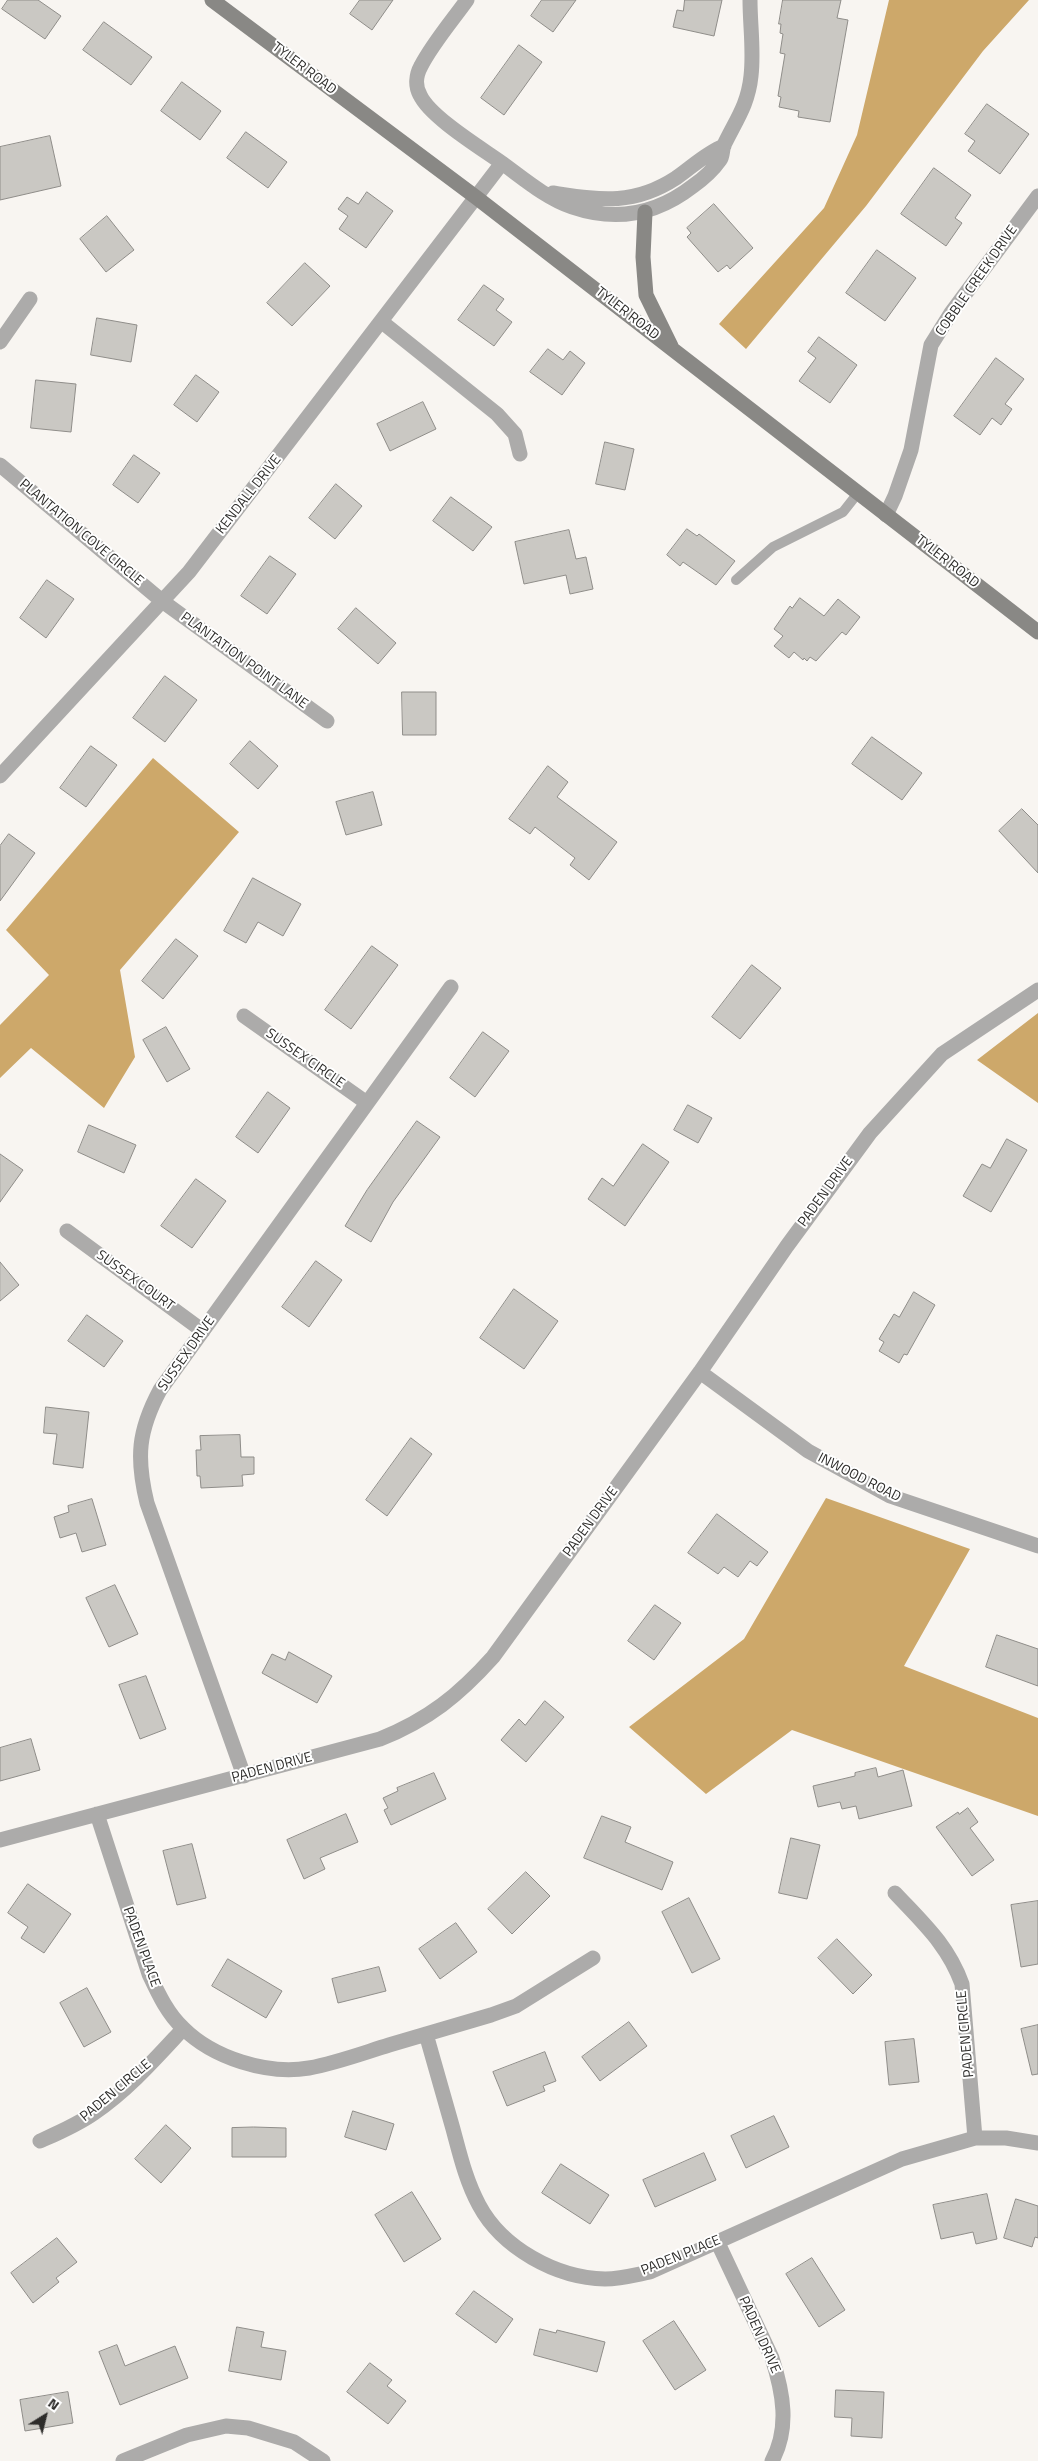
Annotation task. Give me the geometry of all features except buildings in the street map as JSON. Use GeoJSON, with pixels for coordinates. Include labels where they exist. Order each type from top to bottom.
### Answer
{"type":"FeatureCollection","features":[{"type":"Feature","properties":{"kind":"street","name":"TYLER ROAD"},"geometry":{"type":"LineString","coordinates":[[212,0],[477,198],[1038,632]]}},
{"type":"Feature","properties":{"kind":"street"},"geometry":{"type":"LineString","coordinates":[[466,0],[421,67],[416,82],[420,96],[446,122],[542,192],[571,207],[595,213],[619,215],[645,212],[663,205],[705,177],[721,159],[724,146],[744,108],[751,76],[750,0]]}},
{"type":"Feature","properties":{"kind":"street"},"geometry":{"type":"LineString","coordinates":[[542,192],[608,201],[626,199],[658,188],[712,150],[724,146]]}},
{"type":"Feature","properties":{"kind":"street","name":"KENDALL DRIVE"},"geometry":{"type":"LineString","coordinates":[[0,776],[190,572],[502,163]]}},
{"type":"Feature","properties":{"kind":"street","name":"COBBLE CREEK DRIVE"},"geometry":{"type":"LineString","coordinates":[[886,515],[895,496],[911,450],[932,345],[950,313],[1038,196]]}},
{"type":"Feature","properties":{"kind":"street"},"geometry":{"type":"LineString","coordinates":[[645,212],[643,257],[646,295],[673,350]]}},
{"type":"Feature","properties":{"kind":"street"},"geometry":{"type":"LineString","coordinates":[[0,342],[30,299]]}},
{"type":"Feature","properties":{"kind":"street"},"geometry":{"type":"LineString","coordinates":[[382,322],[497,414],[515,434],[520,454]]}},
{"type":"Feature","properties":{"kind":"street","name":"PLANTATION COVE CIRCLE"},"geometry":{"type":"LineString","coordinates":[[0,465],[162,601]]}},
{"type":"Feature","properties":{"kind":"street","name":"PLANTATION POINT LANE"},"geometry":{"type":"LineString","coordinates":[[162,601],[327,721]]}},
{"type":"Feature","properties":{"kind":"street","name":"SUSSEX DRIVE"},"geometry":{"type":"LineString","coordinates":[[244,1776],[147,1503],[141,1477],[140,1451],[143,1429],[160,1390],[451,987]]}},
{"type":"Feature","properties":{"kind":"street","name":"PADEN DRIVE"},"geometry":{"type":"LineString","coordinates":[[0,1840],[380,1739],[401,1731],[442,1707],[466,1688],[493,1658],[700,1372],[786,1246],[870,1133],[942,1054],[1038,990]]}},
{"type":"Feature","properties":{"kind":"street","name":"SUSSEX CIRCLE"},"geometry":{"type":"LineString","coordinates":[[244,1016],[367,1103]]}},
{"type":"Feature","properties":{"kind":"street","name":"SUSSEX COURT"},"geometry":{"type":"LineString","coordinates":[[67,1231],[203,1331]]}},
{"type":"Feature","properties":{"kind":"street","name":"INWOOD ROAD"},"geometry":{"type":"LineString","coordinates":[[700,1372],[808,1451],[882,1492],[1038,1546]]}},
{"type":"Feature","properties":{"kind":"street","name":"PADEN PLACE"},"geometry":{"type":"LineString","coordinates":[[97,1814],[148,1974],[166,2008],[183,2029],[225,2055],[251,2065],[290,2070],[335,2062],[516,2006],[592,1958]]}},
{"type":"Feature","properties":{"kind":"street","name":"PADEN CIRCLE"},"geometry":{"type":"LineString","coordinates":[[896,1893],[945,1948],[955,1963],[962,1984],[975,2138]]}},
{"type":"Feature","properties":{"kind":"street","name":"PADEN CIRCLE"},"geometry":{"type":"LineString","coordinates":[[40,2141],[72,2126],[95,2112],[128,2085],[183,2029]]}},
{"type":"Feature","properties":{"kind":"street","name":"PADEN PLACE"},"geometry":{"type":"LineString","coordinates":[[426,2034],[471,2189],[480,2207],[493,2226],[511,2243],[532,2258],[579,2276],[605,2279],[650,2272],[902,2159],[975,2138],[1006,2138],[1038,2143]]}},
{"type":"Feature","properties":{"kind":"street","name":"PADEN DRIVE"},"geometry":{"type":"LineString","coordinates":[[717,2241],[772,2358],[778,2378],[784,2418],[782,2436],[772,2461]]}},
{"type":"Feature","properties":{"kind":"street"},"geometry":{"type":"LineString","coordinates":[[123,2461],[187,2434],[226,2426],[248,2428],[288,2439],[323,2461]]}},
{"type":"Feature","properties":{"kind":"lane"},"geometry":{"type":"LineString","coordinates":[[736,580],[773,547],[843,512],[858,493]]}},
{"type":"Feature","properties":{"kind":"shaded area"},"geometry":{"type":"Polygon","coordinates":[[[889,0],[1029,0],[983,51],[866,206],[746,349],[719,324],[824,208],[857,135],[889,0]]]}},
{"type":"Feature","properties":{"kind":"shaded area"},"geometry":{"type":"Polygon","coordinates":[[[153,758],[239,832],[120,970],[135,1057],[104,1108],[31,1048],[0,1078],[0,1025],[49,975],[6,930],[153,758]]]}},
{"type":"Feature","properties":{"kind":"shaded area"},"geometry":{"type":"Polygon","coordinates":[[[1038,1013],[1038,1103],[977,1060],[1038,1013]]]}},
{"type":"Feature","properties":{"kind":"shaded area"},"geometry":{"type":"Polygon","coordinates":[[[826,1498],[970,1549],[904,1666],[1038,1718],[1038,1816],[792,1730],[706,1794],[629,1727],[744,1639],[826,1498]]]}}]}
